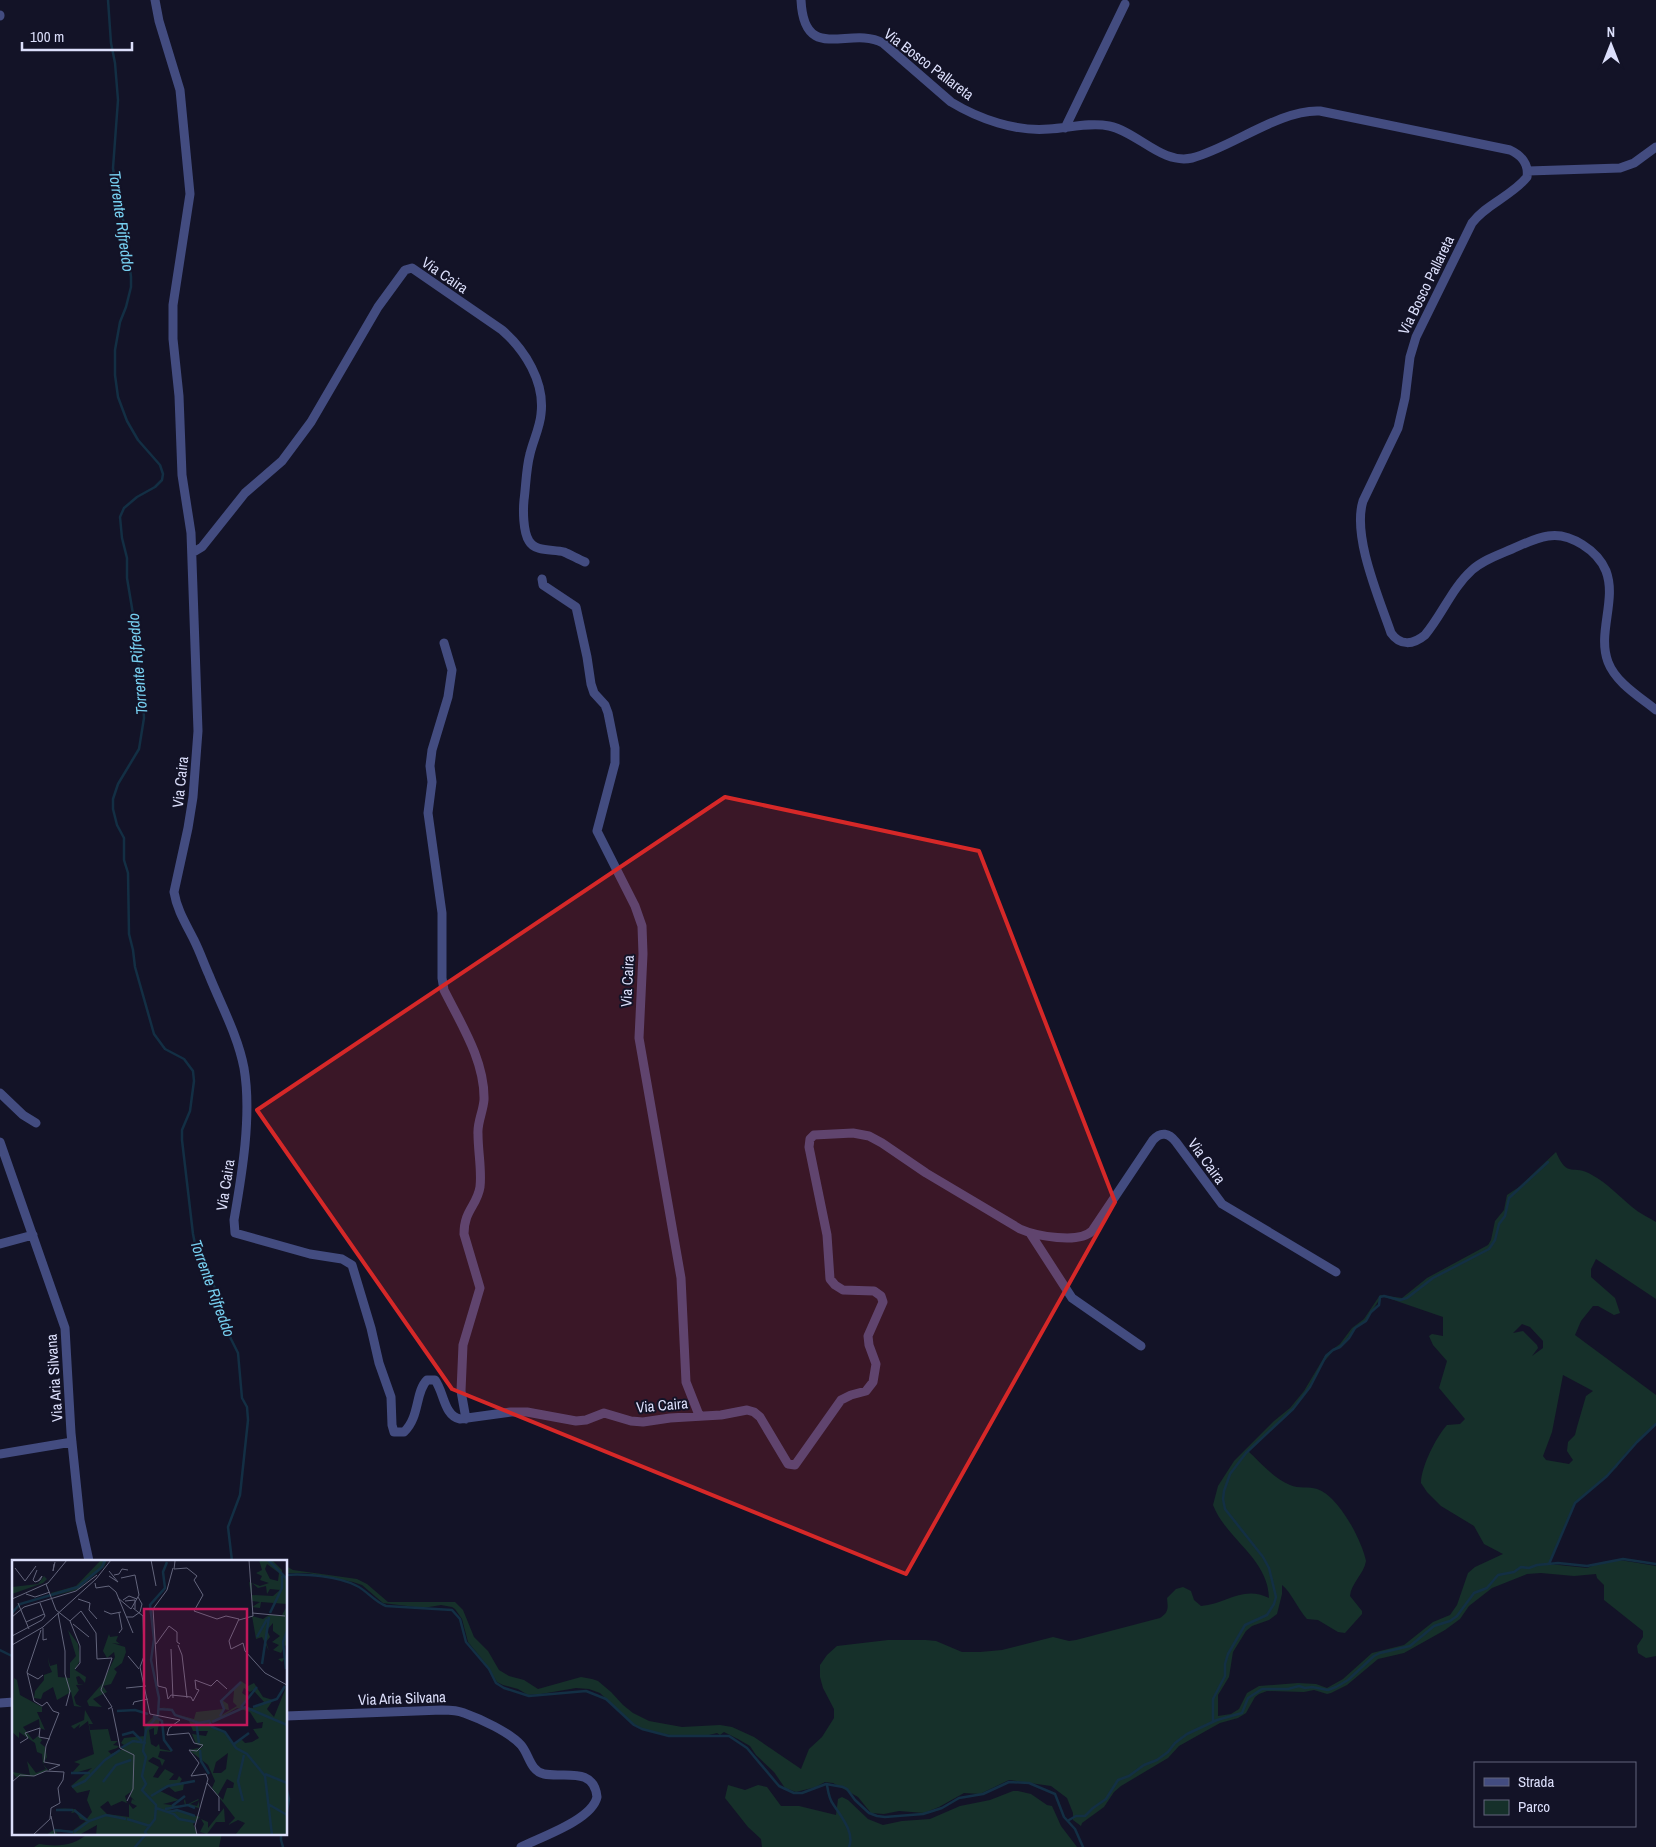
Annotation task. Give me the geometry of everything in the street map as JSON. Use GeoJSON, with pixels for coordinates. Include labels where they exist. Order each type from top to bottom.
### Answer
{"type":"FeatureCollection","features":[{"type":"Feature","properties":{"kind":"street","name":"Via Caira"},"geometry":{"type":"LineString","coordinates":[[155,0],[159,21],[180,90],[190,184],[189,205],[173,305],[173,339],[179,396],[182,475],[191,533],[198,731],[193,798],[174,892],[180,916],[199,950],[238,1047],[244,1069],[246,1098],[245,1141],[234,1220],[234,1233],[310,1254],[342,1259],[352,1265],[371,1328],[379,1363],[391,1397],[394,1432],[404,1432],[410,1424],[422,1387],[427,1380],[431,1379],[437,1382],[452,1415],[456,1418],[466,1419],[492,1414],[527,1412],[576,1421],[586,1420],[604,1413],[638,1422],[699,1415],[721,1415],[739,1410],[754,1412],[760,1417],[788,1464],[793,1466],[841,1400],[850,1395],[866,1391],[873,1382],[876,1364],[869,1345],[868,1336],[882,1306],[883,1299],[874,1292],[840,1289],[830,1278],[827,1234],[809,1147],[812,1136],[853,1133],[869,1136],[972,1201],[1030,1233],[1073,1238],[1089,1234],[1153,1140],[1160,1134],[1166,1134],[1172,1137],[1222,1204],[1336,1272]]}},
{"type":"Feature","properties":{"kind":"street","name":"Via Bosco Pallareta"},"geometry":{"type":"LineString","coordinates":[[801,0],[805,22],[819,38],[827,40],[859,37],[876,39],[951,102],[963,109],[998,122],[1028,129],[1110,126],[1132,134],[1169,157],[1184,159],[1200,155],[1293,115],[1320,111],[1510,150],[1522,158],[1528,171],[1527,177],[1518,186],[1484,210],[1472,224],[1423,321],[1412,347],[1401,418],[1363,500],[1359,515],[1360,532],[1391,633],[1395,638],[1406,643],[1419,640],[1425,635],[1463,580],[1482,562],[1550,535],[1562,536],[1583,546],[1600,561],[1606,572],[1609,594],[1605,648],[1609,664],[1622,681],[1656,710]]}},
{"type":"Feature","properties":{"kind":"street"},"geometry":{"type":"LineString","coordinates":[[1065,128],[1125,4]]}},
{"type":"Feature","properties":{"kind":"street"},"geometry":{"type":"LineString","coordinates":[[1528,171],[1620,168],[1634,163],[1656,147]]}},
{"type":"Feature","properties":{"kind":"street","name":"Via Caira"},"geometry":{"type":"LineString","coordinates":[[192,553],[202,546],[245,493],[282,461],[311,422],[378,307],[405,270],[412,268],[502,330],[514,341],[530,365],[536,378],[542,412],[529,457],[523,511],[526,532],[529,541],[538,548],[560,551],[585,562]]}},
{"type":"Feature","properties":{"kind":"street","name":"Via Caira"},"geometry":{"type":"LineString","coordinates":[[542,579],[543,585],[576,607],[591,684],[594,693],[605,705],[613,737],[615,762],[597,831],[635,906],[642,926],[643,954],[639,1038],[681,1278],[686,1382],[699,1415]]}},
{"type":"Feature","properties":{"kind":"street"},"geometry":{"type":"LineString","coordinates":[[444,643],[452,670],[448,697],[432,750],[430,766],[432,782],[428,813],[442,913],[442,978],[444,990],[475,1054],[484,1095],[478,1132],[480,1188],[465,1219],[464,1226],[464,1234],[480,1288],[463,1345],[461,1392],[466,1419]]}},
{"type":"Feature","properties":{"kind":"street"},"geometry":{"type":"LineString","coordinates":[[0,1093],[23,1115],[36,1123]]}},
{"type":"Feature","properties":{"kind":"street","name":"Via Aria Silvana"},"geometry":{"type":"LineString","coordinates":[[0,1142],[65,1328],[72,1442],[80,1520],[89,1560]]}},
{"type":"Feature","properties":{"kind":"street","name":"Via Caira"},"geometry":{"type":"LineString","coordinates":[[1030,1233],[1072,1298],[1140,1346]]}},
{"type":"Feature","properties":{"kind":"street"},"geometry":{"type":"LineString","coordinates":[[0,1244],[33,1235]]}},
{"type":"Feature","properties":{"kind":"street"},"geometry":{"type":"LineString","coordinates":[[0,1454],[72,1442]]}},
{"type":"Feature","properties":{"kind":"street","name":"Via Aria Silvana"},"geometry":{"type":"LineString","coordinates":[[288,1716],[442,1710],[464,1712],[493,1726],[519,1743],[534,1769],[538,1772],[550,1775],[573,1774],[585,1778],[592,1784],[597,1797],[590,1810],[577,1820],[521,1847]]}},
{"type":"Feature","properties":{"kind":"highlighted area"},"geometry":{"type":"Polygon","coordinates":[[[725,797],[979,851],[1115,1202],[906,1574],[452,1389],[257,1110],[725,797]]]}},
{"type":"Feature","properties":{"kind":"green space"},"geometry":{"type":"Polygon","coordinates":[[[1556,1152],[1564,1166],[1571,1170],[1580,1170],[1597,1178],[1635,1209],[1656,1222],[1656,1299],[1596,1259],[1591,1269],[1591,1277],[1615,1298],[1620,1313],[1614,1315],[1598,1306],[1593,1306],[1581,1321],[1575,1335],[1656,1395],[1656,1424],[1625,1454],[1617,1467],[1575,1504],[1549,1564],[1587,1568],[1597,1564],[1620,1560],[1656,1566],[1656,1656],[1646,1658],[1638,1653],[1637,1646],[1643,1637],[1643,1631],[1604,1600],[1604,1585],[1597,1578],[1596,1574],[1574,1576],[1541,1573],[1527,1574],[1492,1588],[1469,1606],[1460,1619],[1445,1630],[1404,1653],[1378,1659],[1347,1685],[1331,1693],[1327,1694],[1314,1690],[1304,1692],[1267,1691],[1259,1694],[1255,1697],[1246,1713],[1238,1718],[1220,1723],[1179,1746],[1168,1758],[1121,1786],[1114,1792],[1104,1807],[1082,1823],[1081,1826],[1073,1820],[1073,1813],[1067,1798],[1051,1786],[1009,1780],[980,1794],[964,1793],[924,1813],[899,1811],[884,1814],[871,1813],[858,1797],[833,1783],[825,1782],[816,1787],[796,1792],[785,1788],[774,1772],[756,1755],[750,1746],[724,1732],[720,1735],[717,1733],[680,1737],[643,1730],[631,1723],[600,1693],[589,1689],[576,1688],[528,1695],[518,1689],[497,1682],[468,1642],[462,1619],[452,1607],[441,1605],[423,1608],[383,1603],[362,1585],[353,1582],[308,1573],[288,1573],[288,1567],[293,1570],[357,1579],[367,1584],[388,1602],[455,1602],[463,1610],[474,1637],[488,1651],[499,1670],[509,1676],[524,1680],[538,1689],[581,1677],[592,1679],[598,1681],[633,1713],[649,1721],[682,1727],[720,1725],[732,1727],[754,1737],[801,1769],[809,1749],[822,1737],[834,1718],[834,1709],[823,1688],[820,1677],[820,1665],[837,1646],[888,1640],[926,1640],[936,1641],[962,1652],[1002,1650],[1053,1637],[1069,1641],[1076,1640],[1160,1618],[1167,1610],[1167,1598],[1176,1589],[1183,1587],[1191,1591],[1194,1600],[1201,1606],[1251,1593],[1269,1598],[1267,1584],[1262,1571],[1227,1528],[1213,1505],[1218,1486],[1234,1461],[1274,1421],[1290,1408],[1304,1391],[1326,1354],[1340,1344],[1352,1328],[1364,1319],[1380,1295],[1402,1298],[1427,1278],[1488,1245],[1495,1221],[1504,1210],[1507,1195],[1519,1187],[1556,1152]],[[1382,1296],[1365,1321],[1322,1364],[1307,1390],[1291,1410],[1248,1451],[1278,1479],[1293,1486],[1317,1489],[1325,1493],[1333,1500],[1348,1520],[1360,1542],[1366,1561],[1350,1596],[1362,1611],[1362,1614],[1345,1633],[1338,1632],[1318,1620],[1307,1619],[1282,1585],[1282,1594],[1277,1614],[1246,1631],[1233,1652],[1229,1677],[1218,1695],[1218,1716],[1231,1714],[1239,1709],[1247,1693],[1259,1686],[1298,1683],[1316,1684],[1327,1688],[1343,1679],[1372,1653],[1404,1645],[1433,1622],[1450,1615],[1457,1605],[1468,1573],[1475,1567],[1503,1554],[1484,1544],[1474,1526],[1441,1506],[1421,1483],[1426,1461],[1443,1430],[1447,1425],[1460,1424],[1465,1419],[1439,1388],[1447,1361],[1433,1345],[1429,1336],[1432,1334],[1443,1336],[1443,1317],[1382,1296]],[[1522,1324],[1513,1333],[1523,1331],[1537,1345],[1538,1348],[1532,1356],[1543,1348],[1543,1341],[1530,1327],[1522,1324]],[[1563,1375],[1552,1432],[1543,1456],[1546,1460],[1569,1464],[1573,1460],[1567,1451],[1568,1442],[1575,1435],[1586,1396],[1593,1391],[1563,1375]]]}},
{"type":"Feature","properties":{"kind":"green space"},"geometry":{"type":"Polygon","coordinates":[[[728,1785],[745,1790],[758,1785],[767,1787],[781,1806],[799,1806],[836,1815],[838,1799],[842,1797],[848,1800],[868,1819],[883,1825],[902,1821],[930,1819],[960,1806],[990,1800],[1013,1791],[1018,1791],[1031,1794],[1047,1805],[1052,1806],[1061,1826],[1077,1847],[762,1847],[761,1839],[748,1827],[725,1798],[728,1785]]]}},
{"type":"Feature","properties":{"kind":"green space"},"geometry":{"type":"Polygon","coordinates":[[[87,1834],[222,1834],[219,1847],[34,1847],[39,1844],[59,1845],[72,1843],[87,1834]]]}},
{"type":"Feature","properties":{"kind":"waterway","name":"Torrente Rifreddo"},"geometry":{"type":"LineString","coordinates":[[108,0],[118,100],[113,168],[117,198],[124,223],[131,277],[131,287],[120,322],[115,350],[115,375],[118,397],[127,421],[138,440],[160,465],[163,474],[162,480],[124,508],[120,517],[122,538],[127,558],[127,578],[134,620],[135,646],[142,682],[144,718],[139,749],[118,784],[113,799],[113,809],[117,825],[124,838],[124,860],[128,873],[129,934],[135,967],[154,1034],[165,1049],[184,1059],[193,1071],[194,1081],[190,1111],[182,1130],[193,1234],[196,1249],[216,1290],[222,1321],[238,1353],[242,1398],[247,1407],[248,1420],[240,1495],[228,1527],[232,1560]]}},
{"type":"Feature","properties":{"kind":"waterway"},"geometry":{"type":"LineString","coordinates":[[1213,1722],[1213,1699],[1225,1676],[1225,1664],[1228,1654],[1245,1625],[1267,1615],[1276,1597],[1269,1568],[1263,1557],[1225,1509],[1224,1491],[1230,1474],[1246,1453],[1293,1409],[1310,1387],[1326,1356],[1340,1347],[1355,1328],[1366,1321],[1371,1312],[1379,1305],[1380,1297],[1384,1296],[1400,1300],[1407,1298],[1433,1278],[1489,1249],[1495,1240],[1499,1224],[1505,1216],[1509,1198],[1548,1162]]}},
{"type":"Feature","properties":{"kind":"waterway"},"geometry":{"type":"LineString","coordinates":[[1549,1564],[1575,1503],[1607,1476],[1656,1424]]}},
{"type":"Feature","properties":{"kind":"waterway"},"geometry":{"type":"LineString","coordinates":[[1069,1820],[1076,1816],[1085,1816],[1106,1799],[1118,1780],[1157,1760],[1187,1734],[1217,1720],[1242,1713],[1248,1698],[1262,1689],[1288,1689],[1299,1686],[1328,1690],[1336,1687],[1348,1680],[1374,1656],[1410,1646],[1434,1626],[1450,1621],[1457,1616],[1474,1593],[1487,1588],[1498,1575],[1514,1572],[1521,1567],[1529,1568],[1537,1565],[1558,1563],[1587,1566],[1623,1559],[1656,1564]]}},
{"type":"Feature","properties":{"kind":"waterway"},"geometry":{"type":"LineString","coordinates":[[288,1575],[312,1575],[342,1580],[361,1588],[386,1606],[452,1610],[460,1619],[466,1642],[489,1669],[496,1683],[504,1688],[529,1696],[586,1691],[606,1699],[634,1725],[642,1729],[669,1736],[729,1736],[747,1748],[779,1786],[794,1793],[802,1793],[826,1784],[843,1787],[869,1813],[885,1817],[923,1814],[942,1808],[959,1798],[983,1794],[1009,1782],[1029,1783],[1055,1794],[1064,1817],[1075,1829],[1083,1847]]}},
{"type":"Feature","properties":{"kind":"waterway"},"geometry":{"type":"LineString","coordinates":[[0,1650],[12,1656]]}},
{"type":"Feature","properties":{"kind":"waterway"},"geometry":{"type":"LineString","coordinates":[[827,1785],[831,1800],[849,1830],[849,1847]]}},
{"type":"Feature","properties":{"kind":"waterway"},"geometry":{"type":"LineString","coordinates":[[288,1795],[288,1805]]}},
{"type":"Feature","properties":{"kind":"waterway","name":"Torrente Rifreddo"},"geometry":{"type":"LineString","coordinates":[[135,1847],[146,1834]]}},
{"type":"Feature","properties":{"kind":"waterway"},"geometry":{"type":"LineString","coordinates":[[281,1834],[283,1847]]}}]}
